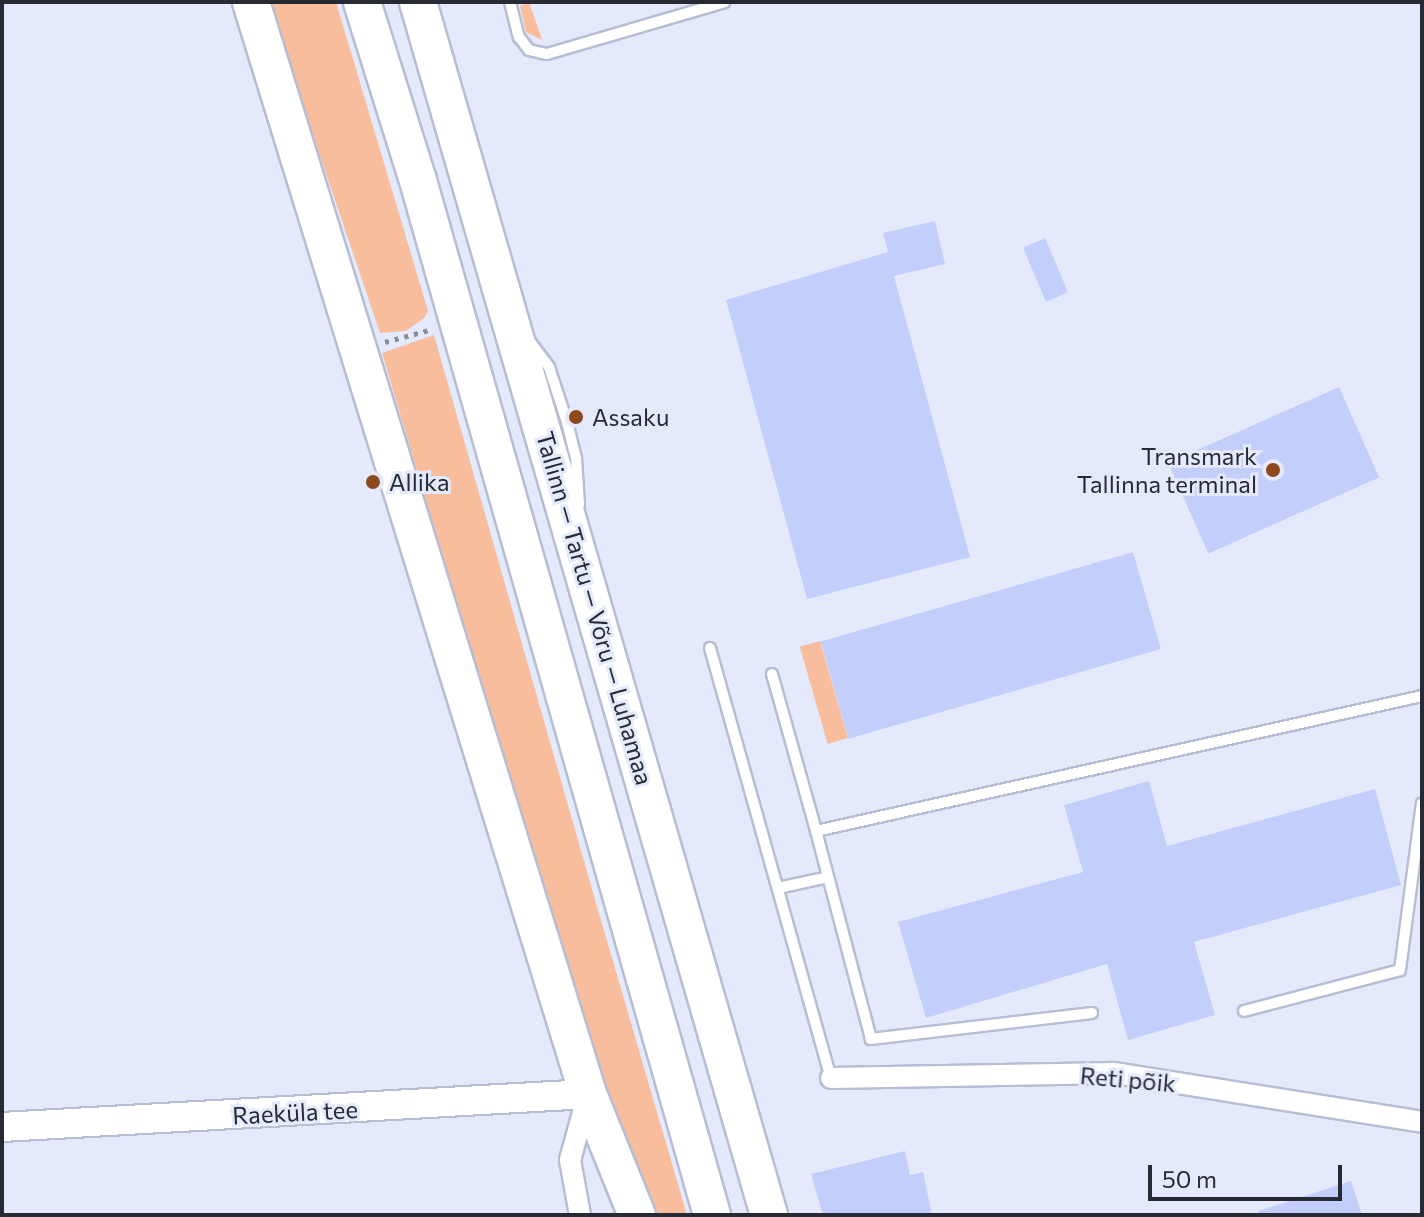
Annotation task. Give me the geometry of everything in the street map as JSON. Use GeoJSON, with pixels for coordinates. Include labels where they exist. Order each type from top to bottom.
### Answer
{"type":"FeatureCollection","features":[{"type":"Feature","properties":{"kind":"highway"},"geometry":{"type":"LineString","coordinates":[[251,2],[588,1094],[637,1215]]}},
{"type":"Feature","properties":{"kind":"highway"},"geometry":{"type":"LineString","coordinates":[[362,2],[425,207],[712,1215]]}},
{"type":"Feature","properties":{"kind":"highway","name":"Tallinn — Tartu — Võru — Luhamaa"},"geometry":{"type":"LineString","coordinates":[[418,2],[769,1215]]}},
{"type":"Feature","properties":{"kind":"street","name":"Reti põik"},"geometry":{"type":"LineString","coordinates":[[831,1078],[1114,1073],[1422,1122]]}},
{"type":"Feature","properties":{"kind":"street","name":"Raeküla tee"},"geometry":{"type":"LineString","coordinates":[[2,1127],[588,1094]]}},
{"type":"Feature","properties":{"kind":"street"},"geometry":{"type":"LineString","coordinates":[[580,1215],[570,1160],[588,1094]]}},
{"type":"Feature","properties":{"kind":"lane"},"geometry":{"type":"LineString","coordinates":[[510,2],[519,37],[529,50],[547,54],[725,2]]}},
{"type":"Feature","properties":{"kind":"lane"},"geometry":{"type":"LineString","coordinates":[[710,648],[831,1078]]}},
{"type":"Feature","properties":{"kind":"lane"},"geometry":{"type":"LineString","coordinates":[[772,674],[871,1039],[1092,1013]]}},
{"type":"Feature","properties":{"kind":"lane"},"geometry":{"type":"LineString","coordinates":[[816,831],[1422,696]]}},
{"type":"Feature","properties":{"kind":"lane"},"geometry":{"type":"LineString","coordinates":[[1244,1011],[1400,970],[1422,803]]}},
{"type":"Feature","properties":{"kind":"lane"},"geometry":{"type":"LineString","coordinates":[[778,888],[828,877]]}},
{"type":"Feature","properties":{"kind":"shaded area"},"geometry":{"type":"Polygon","coordinates":[[[268,2],[336,2],[428,311],[424,318],[406,331],[380,333],[268,2]]]}},
{"type":"Feature","properties":{"kind":"shaded area"},"geometry":{"type":"Polygon","coordinates":[[[529,2],[542,40],[526,32],[520,6],[529,2]]]}},
{"type":"Feature","properties":{"kind":"shaded area"},"geometry":{"type":"Polygon","coordinates":[[[434,335],[687,1215],[652,1215],[638,1182],[531,853],[382,353],[434,335]]]}},
{"type":"Feature","properties":{"kind":"shaded area"},"geometry":{"type":"Polygon","coordinates":[[[820,641],[848,738],[828,744],[800,647],[820,641]]]}},
{"type":"Feature","properties":{"kind":"building"},"geometry":{"type":"Polygon","coordinates":[[[935,221],[945,264],[894,276],[970,557],[807,599],[726,300],[888,252],[883,233],[935,221]]]}},
{"type":"Feature","properties":{"kind":"building"},"geometry":{"type":"Polygon","coordinates":[[[1045,238],[1068,292],[1046,302],[1023,247],[1045,238]]]}},
{"type":"Feature","properties":{"kind":"building","name":"Transmark Tallinna terminal"},"geometry":{"type":"Polygon","coordinates":[[[1339,387],[1379,477],[1208,554],[1168,463],[1339,387]]]}},
{"type":"Feature","properties":{"kind":"building"},"geometry":{"type":"Polygon","coordinates":[[[1133,552],[1161,649],[848,739],[821,642],[1133,552]]]}},
{"type":"Feature","properties":{"kind":"building"},"geometry":{"type":"Polygon","coordinates":[[[1149,781],[1167,846],[1375,789],[1401,885],[1194,942],[1215,1015],[1128,1040],[1107,964],[926,1018],[898,922],[1083,872],[1064,805],[1149,781]]]}},
{"type":"Feature","properties":{"kind":"building"},"geometry":{"type":"Polygon","coordinates":[[[905,1151],[910,1175],[923,1172],[932,1215],[823,1215],[811,1174],[905,1151]]]}},
{"type":"Feature","properties":{"kind":"building"},"geometry":{"type":"Polygon","coordinates":[[[1351,1181],[1362,1215],[1259,1215],[1258,1211],[1351,1181]]]}},
{"type":"Feature","properties":{"kind":"place","name":"Assaku"},"geometry":{"type":"Point","coordinates":[576,417]}},
{"type":"Feature","properties":{"kind":"place","name":"Transmark Tallinna terminal"},"geometry":{"type":"Point","coordinates":[1273,470]}},
{"type":"Feature","properties":{"kind":"place","name":"Allika"},"geometry":{"type":"Point","coordinates":[373,482]}}]}
